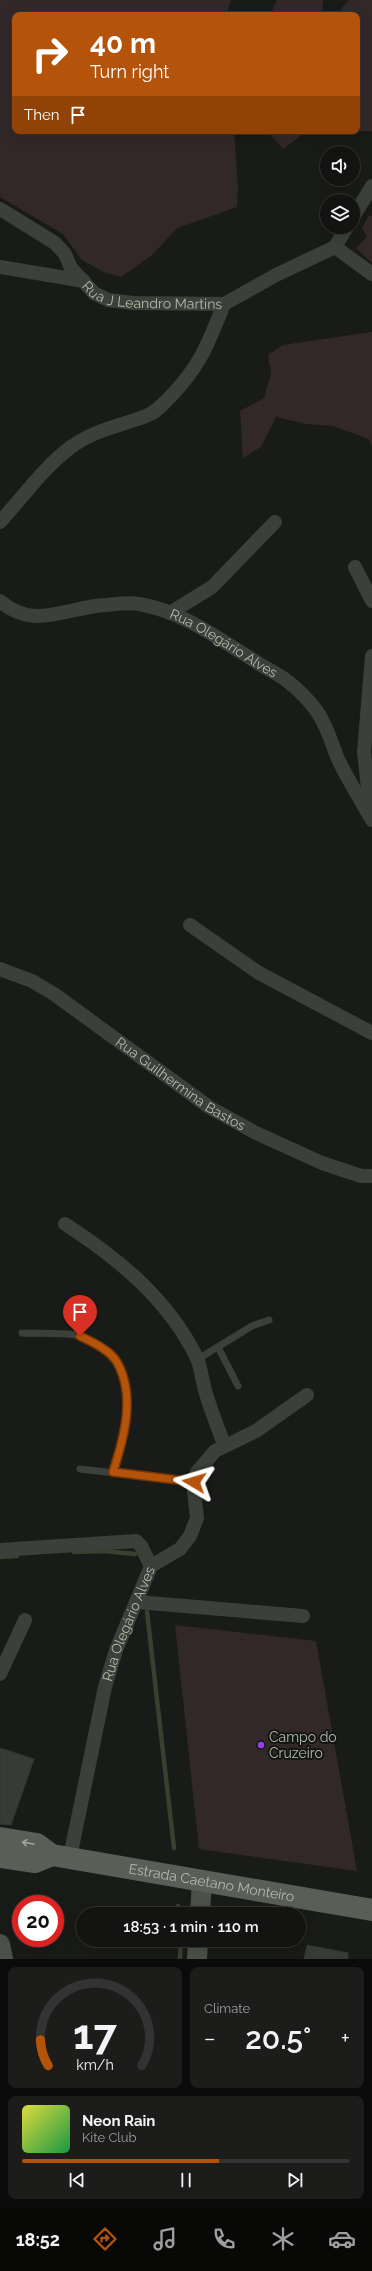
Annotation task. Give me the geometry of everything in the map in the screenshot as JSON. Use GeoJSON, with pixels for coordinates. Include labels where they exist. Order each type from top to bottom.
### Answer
{"type":"FeatureCollection","features":[{"type":"Feature","properties":{"kind":"main road","name":"Estrada Caetano Monteiro"},"geometry":{"type":"LineString","coordinates":[[0,1838],[37,1844],[61,1856],[372,1910]]}},
{"type":"Feature","properties":{"kind":"main road","name":"Estrada Caetano Monteiro"},"geometry":{"type":"LineString","coordinates":[[0,1857],[36,1862],[61,1856]]}},
{"type":"Feature","properties":{"kind":"street"},"geometry":{"type":"LineString","coordinates":[[360,206],[372,186]]}},
{"type":"Feature","properties":{"kind":"street"},"geometry":{"type":"LineString","coordinates":[[0,209],[55,243],[65,254],[71,268],[84,281]]}},
{"type":"Feature","properties":{"kind":"street"},"geometry":{"type":"LineString","coordinates":[[224,304],[276,275],[335,247],[343,234]]}},
{"type":"Feature","properties":{"kind":"street"},"geometry":{"type":"LineString","coordinates":[[335,247],[372,274]]}},
{"type":"Feature","properties":{"kind":"street","name":"Rua J Leandro Martins"},"geometry":{"type":"LineString","coordinates":[[0,266],[84,281],[94,293],[108,300],[133,303],[224,304],[203,356],[192,375],[160,408],[148,415],[102,429],[72,446],[48,468],[0,522]]}},
{"type":"Feature","properties":{"kind":"street"},"geometry":{"type":"LineString","coordinates":[[170,613],[212,587],[275,522]]}},
{"type":"Feature","properties":{"kind":"street"},"geometry":{"type":"LineString","coordinates":[[355,567],[372,601]]}},
{"type":"Feature","properties":{"kind":"street","name":"Rua Olegário Alves"},"geometry":{"type":"LineString","coordinates":[[0,602],[10,611],[28,617],[42,617],[75,609],[104,605],[138,604],[170,613],[202,629],[290,683],[316,710],[327,728],[334,750],[352,789],[372,819]]}},
{"type":"Feature","properties":{"kind":"street"},"geometry":{"type":"LineString","coordinates":[[372,656],[364,752],[372,819]]}},
{"type":"Feature","properties":{"kind":"street"},"geometry":{"type":"LineString","coordinates":[[190,925],[259,973],[372,1033]]}},
{"type":"Feature","properties":{"kind":"street","name":"Rua Guilhermina Bastos"},"geometry":{"type":"LineString","coordinates":[[0,968],[32,981],[54,994],[209,1107],[254,1132],[322,1163],[361,1176],[372,1176]]}},
{"type":"Feature","properties":{"kind":"street"},"geometry":{"type":"LineString","coordinates":[[65,1224],[107,1252],[154,1294],[186,1339],[198,1360],[206,1392],[224,1445]]}},
{"type":"Feature","properties":{"kind":"street","name":"Rua Olegário Alves"},"geometry":{"type":"LineString","coordinates":[[61,1856],[116,1650],[151,1566],[180,1548],[190,1536],[197,1518],[194,1482],[196,1472],[205,1461],[224,1445],[256,1431],[307,1395]]}},
{"type":"Feature","properties":{"kind":"street"},"geometry":{"type":"LineString","coordinates":[[0,1550],[136,1541],[141,1546],[151,1566]]}},
{"type":"Feature","properties":{"kind":"street"},"geometry":{"type":"LineString","coordinates":[[137,1602],[303,1616]]}},
{"type":"Feature","properties":{"kind":"street"},"geometry":{"type":"LineString","coordinates":[[0,1674],[25,1620]]}},
{"type":"Feature","properties":{"kind":"street"},"geometry":{"type":"LineString","coordinates":[[200,1907],[202,1880]]}},
{"type":"Feature","properties":{"kind":"street"},"geometry":{"type":"LineString","coordinates":[[0,1944],[3,1959]]}},
{"type":"Feature","properties":{"kind":"street"},"geometry":{"type":"LineString","coordinates":[[197,1959],[198,1947]]}},
{"type":"Feature","properties":{"kind":"lane"},"geometry":{"type":"LineString","coordinates":[[198,1360],[252,1326],[269,1320]]}},
{"type":"Feature","properties":{"kind":"lane"},"geometry":{"type":"LineString","coordinates":[[22,1333],[80,1336],[110,1354],[117,1362],[125,1388],[127,1413],[125,1434],[113,1472]]}},
{"type":"Feature","properties":{"kind":"lane"},"geometry":{"type":"LineString","coordinates":[[218,1347],[238,1386]]}},
{"type":"Feature","properties":{"kind":"lane"},"geometry":{"type":"LineString","coordinates":[[80,1469],[194,1482]]}},
{"type":"Feature","properties":{"kind":"shaded area"},"geometry":{"type":"Polygon","coordinates":[[[0,0],[231,0],[227,12],[12,12],[12,134],[234,134],[238,187],[237,207],[177,228],[152,255],[121,277],[104,272],[82,260],[63,234],[0,197],[0,0]]]}},
{"type":"Feature","properties":{"kind":"shaded area"},"geometry":{"type":"Polygon","coordinates":[[[277,0],[323,0],[322,12],[271,12],[277,0]]]}},
{"type":"Feature","properties":{"kind":"shaded area"},"geometry":{"type":"Polygon","coordinates":[[[349,0],[372,0],[372,131],[360,131],[360,12],[340,12],[349,0]]]}},
{"type":"Feature","properties":{"kind":"shaded area"},"geometry":{"type":"Polygon","coordinates":[[[270,134],[303,134],[283,149],[270,134]]]}},
{"type":"Feature","properties":{"kind":"shaded area"},"geometry":{"type":"Polygon","coordinates":[[[369,215],[372,216],[372,263],[356,248],[367,237],[362,228],[369,215]]]}},
{"type":"Feature","properties":{"kind":"shaded area"},"geometry":{"type":"Polygon","coordinates":[[[372,332],[372,447],[369,439],[333,426],[306,424],[276,417],[261,447],[243,458],[240,411],[264,398],[271,373],[268,355],[283,345],[372,332]]]}},
{"type":"Feature","properties":{"kind":"shaded area","name":"Campo do Cruzeiro"},"geometry":{"type":"Polygon","coordinates":[[[175,1625],[316,1641],[357,1871],[199,1849],[175,1625]]]}},
{"type":"Feature","properties":{"kind":"building"},"geometry":{"type":"Polygon","coordinates":[[[0,1748],[34,1759],[11,1825],[0,1824],[0,1748]]]}},
{"type":"Feature","properties":{"kind":"building"},"geometry":{"type":"Polygon","coordinates":[[[307,1945],[348,1953],[348,1959],[304,1959],[307,1945]]]}},
{"type":"Feature","properties":{"kind":"waterway"},"geometry":{"type":"LineString","coordinates":[[74,1552],[104,1551],[135,1554]]}},
{"type":"Feature","properties":{"kind":"waterway"},"geometry":{"type":"LineString","coordinates":[[0,1557],[17,1556]]}},
{"type":"Feature","properties":{"kind":"waterway"},"geometry":{"type":"LineString","coordinates":[[147,1612],[174,1848]]}},
{"type":"Feature","properties":{"kind":"waterway"},"geometry":{"type":"LineString","coordinates":[[180,1959],[181,1947]]}},
{"type":"Feature","properties":{"kind":"place","name":"Campo do Cruzeiro"},"geometry":{"type":"Point","coordinates":[261,1745]}},
{"type":"Feature","properties":{"kind":"route"},"geometry":{"type":"LineString","coordinates":[[80,1336],[89,1340],[110,1354],[117,1362],[125,1388],[127,1413],[125,1434],[113,1472],[194,1482]]}}]}
